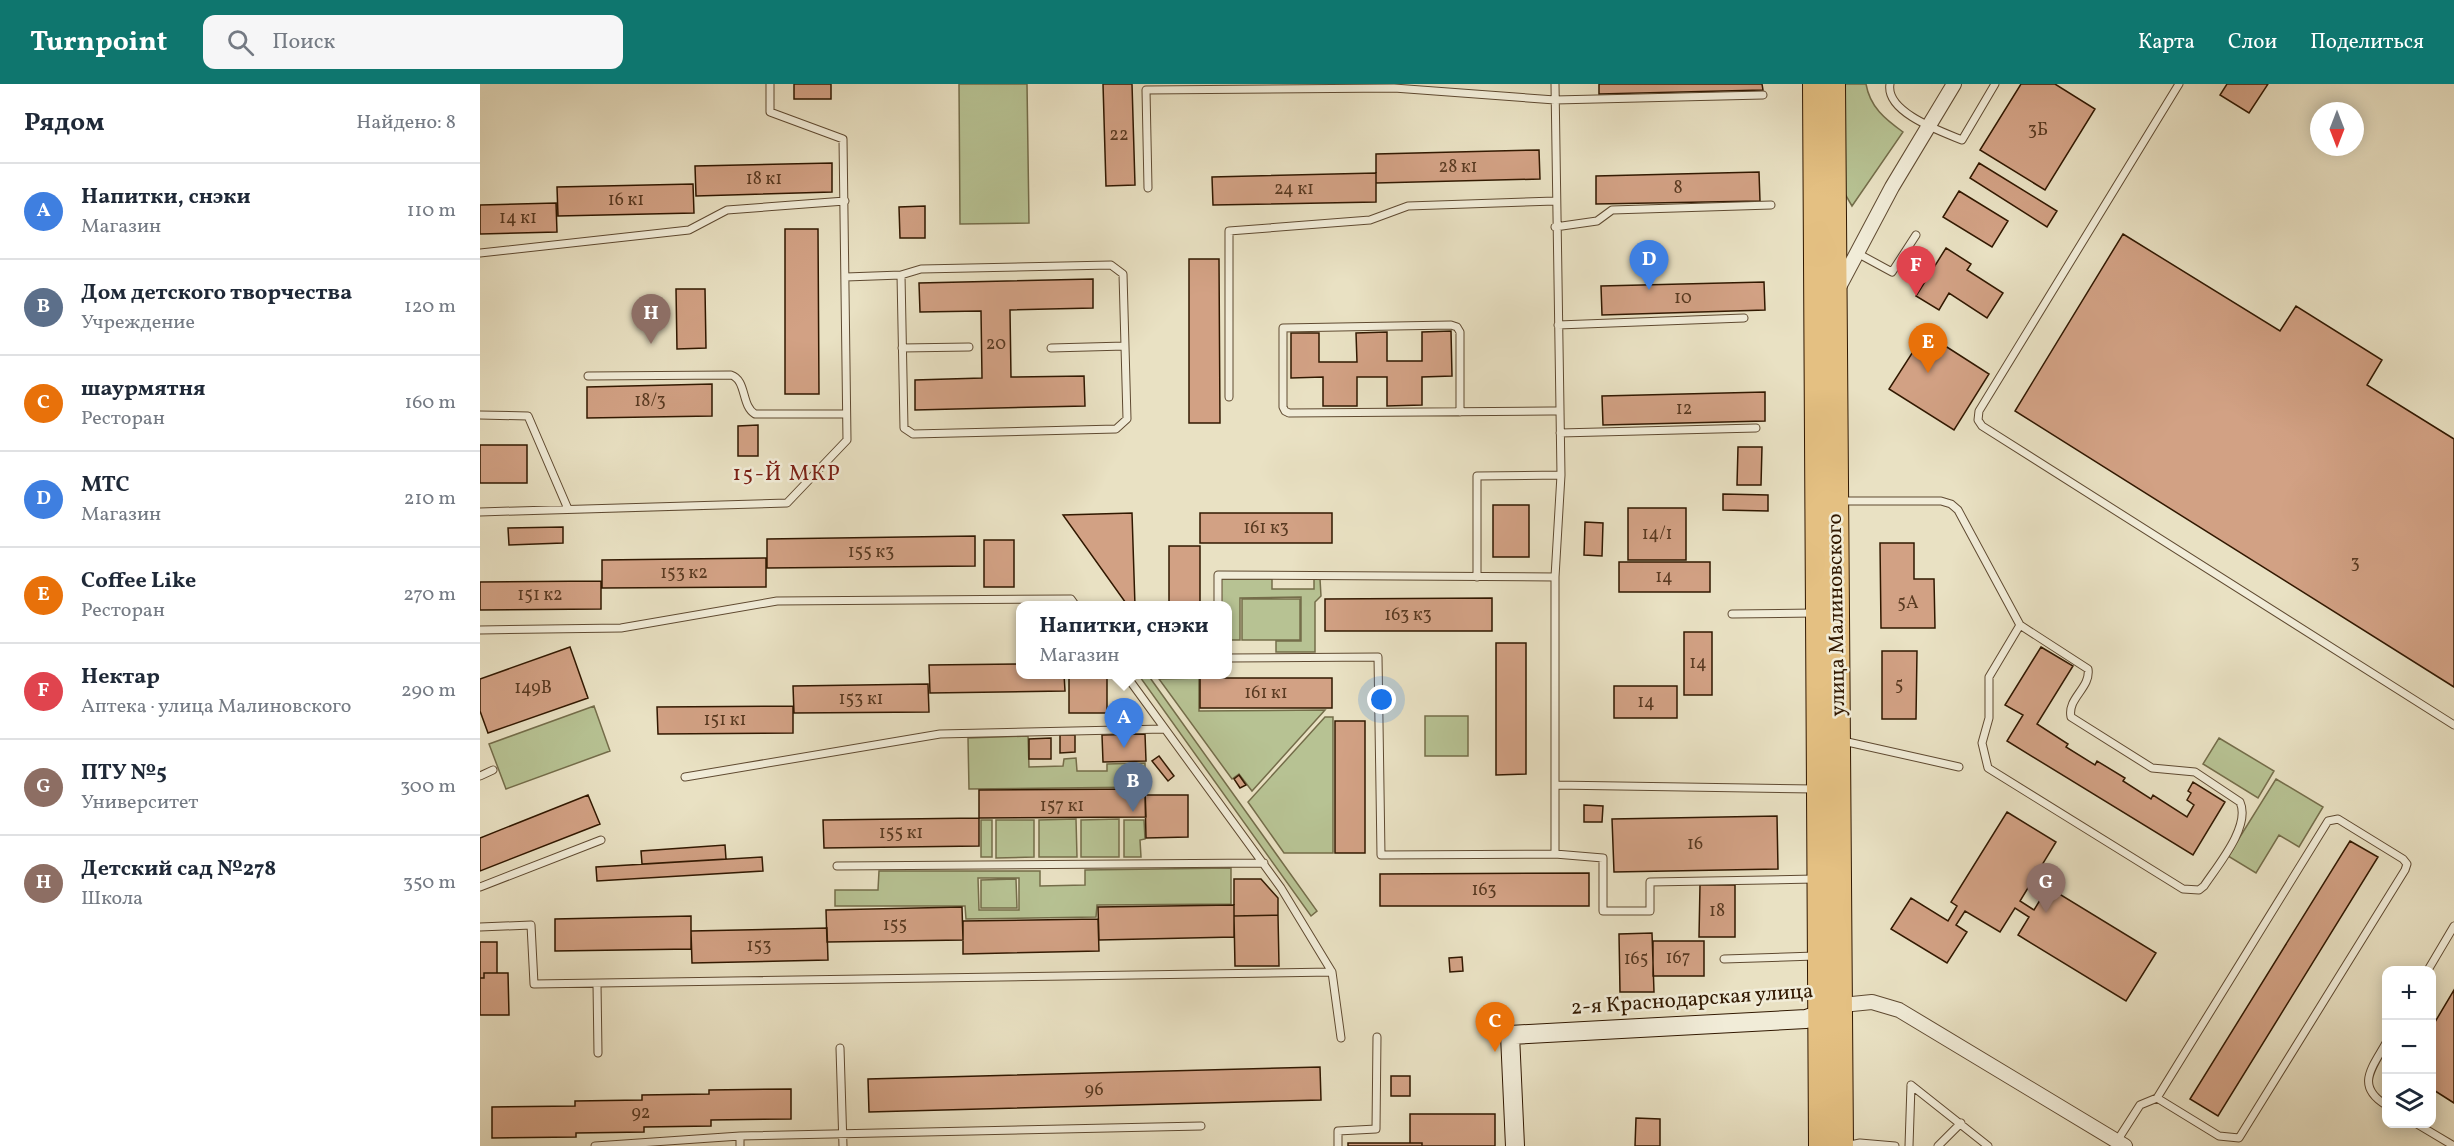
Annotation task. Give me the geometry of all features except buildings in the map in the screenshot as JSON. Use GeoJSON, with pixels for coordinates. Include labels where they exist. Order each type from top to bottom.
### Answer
{"type":"FeatureCollection","features":[{"type":"Feature","properties":{"kind":"highway","name":"улица Малиновского"},"geometry":{"type":"LineString","coordinates":[[1815,84],[1821,956],[1832,1010],[1853,1145]]}},
{"type":"Feature","properties":{"kind":"highway","name":"улица Малиновского"},"geometry":{"type":"LineString","coordinates":[[1821,1146],[1832,1010],[1838,740],[1833,84]]}},
{"type":"Feature","properties":{"kind":"street"},"geometry":{"type":"LineString","coordinates":[[1834,297],[1892,187],[1954,84]]}},
{"type":"Feature","properties":{"kind":"street","name":"2-я Краснодарская улица"},"geometry":{"type":"LineString","coordinates":[[1515,1146],[1510,1035],[1806,1019],[1832,1010],[1872,1002],[1899,1010],[2121,1144]]}},
{"type":"Feature","properties":{"kind":"lane"},"geometry":{"type":"LineString","coordinates":[[480,512],[787,503],[847,440],[843,139],[770,112],[770,84]]}},
{"type":"Feature","properties":{"kind":"lane"},"geometry":{"type":"LineString","coordinates":[[1555,84],[1561,475],[1555,577],[1555,854]]}},
{"type":"Feature","properties":{"kind":"lane"},"geometry":{"type":"LineString","coordinates":[[1890,84],[1890,96],[1895,105],[1930,126],[1962,140],[1995,84]]}},
{"type":"Feature","properties":{"kind":"lane"},"geometry":{"type":"LineString","coordinates":[[2179,84],[1979,411],[1978,420],[1982,426],[2454,725]]}},
{"type":"Feature","properties":{"kind":"lane"},"geometry":{"type":"LineString","coordinates":[[1148,188],[1146,90],[1394,88],[1555,100],[1764,94]]}},
{"type":"Feature","properties":{"kind":"lane"},"geometry":{"type":"LineString","coordinates":[[480,253],[689,230],[727,210],[845,201]]}},
{"type":"Feature","properties":{"kind":"lane"},"geometry":{"type":"LineString","coordinates":[[1229,398],[1229,231],[1370,220],[1408,206],[1555,201]]}},
{"type":"Feature","properties":{"kind":"lane"},"geometry":{"type":"LineString","coordinates":[[1556,227],[1597,221],[1612,210],[1771,206]]}},
{"type":"Feature","properties":{"kind":"lane"},"geometry":{"type":"LineString","coordinates":[[1857,253],[1892,273],[1916,235]]}},
{"type":"Feature","properties":{"kind":"lane"},"geometry":{"type":"LineString","coordinates":[[846,277],[901,275],[921,269],[1111,265],[1123,274],[1127,419],[1116,429],[913,434],[904,428],[901,275]]}},
{"type":"Feature","properties":{"kind":"lane"},"geometry":{"type":"LineString","coordinates":[[1558,325],[1744,318]]}},
{"type":"Feature","properties":{"kind":"lane"},"geometry":{"type":"LineString","coordinates":[[1460,412],[1460,332],[1457,327],[1439,325],[1283,328],[1284,411],[1460,412],[1559,411]]}},
{"type":"Feature","properties":{"kind":"lane"},"geometry":{"type":"LineString","coordinates":[[1051,348],[1125,346]]}},
{"type":"Feature","properties":{"kind":"lane"},"geometry":{"type":"LineString","coordinates":[[902,348],[969,347]]}},
{"type":"Feature","properties":{"kind":"lane"},"geometry":{"type":"LineString","coordinates":[[588,376],[731,375],[739,380],[749,409],[755,414],[846,414]]}},
{"type":"Feature","properties":{"kind":"lane"},"geometry":{"type":"LineString","coordinates":[[480,415],[528,416],[568,509]]}},
{"type":"Feature","properties":{"kind":"lane"},"geometry":{"type":"LineString","coordinates":[[1560,433],[1755,428]]}},
{"type":"Feature","properties":{"kind":"lane"},"geometry":{"type":"LineString","coordinates":[[1477,577],[1477,476],[1561,475]]}},
{"type":"Feature","properties":{"kind":"lane"},"geometry":{"type":"LineString","coordinates":[[1835,501],[1941,501],[1951,504],[1958,510],[2020,624],[2088,669],[2088,680],[2071,706],[2071,717],[2156,771],[2181,769],[2195,772],[2241,802],[2244,809],[2241,827],[2204,886],[2199,890],[2183,889],[1988,768],[1982,743],[1989,718],[1989,677],[2020,624]]}},
{"type":"Feature","properties":{"kind":"lane"},"geometry":{"type":"LineString","coordinates":[[1218,601],[1218,575],[1555,577]]}},
{"type":"Feature","properties":{"kind":"lane"},"geometry":{"type":"LineString","coordinates":[[480,630],[621,628],[777,601],[1071,599],[1072,601]]}},
{"type":"Feature","properties":{"kind":"lane"},"geometry":{"type":"LineString","coordinates":[[1732,614],[1819,613]]}},
{"type":"Feature","properties":{"kind":"lane"},"geometry":{"type":"LineString","coordinates":[[1232,658],[1378,657],[1381,855],[1555,854],[1603,858],[1603,911],[1650,910],[1650,882],[1820,879]]}},
{"type":"Feature","properties":{"kind":"lane"},"geometry":{"type":"LineString","coordinates":[[1128,679],[1264,863],[1332,972],[1341,1038]]}},
{"type":"Feature","properties":{"kind":"lane"},"geometry":{"type":"LineString","coordinates":[[685,777],[940,734],[1164,729]]}},
{"type":"Feature","properties":{"kind":"lane"},"geometry":{"type":"LineString","coordinates":[[1838,740],[1959,767]]}},
{"type":"Feature","properties":{"kind":"lane"},"geometry":{"type":"LineString","coordinates":[[480,776],[493,770]]}},
{"type":"Feature","properties":{"kind":"lane"},"geometry":{"type":"LineString","coordinates":[[1555,784],[1820,789]]}},
{"type":"Feature","properties":{"kind":"lane"},"geometry":{"type":"LineString","coordinates":[[2121,1144],[2140,1105],[2157,1098],[2328,821],[2338,819],[2403,859],[2407,864],[2405,870],[2239,1138],[2219,1136],[2157,1098]]}},
{"type":"Feature","properties":{"kind":"lane"},"geometry":{"type":"LineString","coordinates":[[480,887],[600,840]]}},
{"type":"Feature","properties":{"kind":"lane"},"geometry":{"type":"LineString","coordinates":[[837,866],[1264,863]]}},
{"type":"Feature","properties":{"kind":"lane"},"geometry":{"type":"LineString","coordinates":[[480,927],[531,925],[534,984],[1332,972]]}},
{"type":"Feature","properties":{"kind":"lane"},"geometry":{"type":"LineString","coordinates":[[2430,966],[2454,926]]}},
{"type":"Feature","properties":{"kind":"lane"},"geometry":{"type":"LineString","coordinates":[[1724,959],[1821,956]]}},
{"type":"Feature","properties":{"kind":"lane"},"geometry":{"type":"LineString","coordinates":[[597,984],[598,1053]]}},
{"type":"Feature","properties":{"kind":"lane"},"geometry":{"type":"LineString","coordinates":[[1338,1146],[1338,1131],[1376,1129],[1377,1037]]}},
{"type":"Feature","properties":{"kind":"lane"},"geometry":{"type":"LineString","coordinates":[[840,1048],[843,1146]]}},
{"type":"Feature","properties":{"kind":"lane"},"geometry":{"type":"LineString","coordinates":[[2382,1050],[2369,1073],[2369,1087],[2375,1098],[2382,1102]]}},
{"type":"Feature","properties":{"kind":"lane"},"geometry":{"type":"LineString","coordinates":[[1909,1146],[1911,1085],[1988,1146]]}},
{"type":"Feature","properties":{"kind":"lane"},"geometry":{"type":"LineString","coordinates":[[1938,1146],[1961,1123]]}},
{"type":"Feature","properties":{"kind":"lane"},"geometry":{"type":"LineString","coordinates":[[595,1146],[740,1136],[1201,1126]]}},
{"type":"Feature","properties":{"kind":"lane"},"geometry":{"type":"LineString","coordinates":[[2424,1128],[2454,1146]]}},
{"type":"Feature","properties":{"kind":"lane"},"geometry":{"type":"LineString","coordinates":[[740,1136],[740,1146]]}},
{"type":"Feature","properties":{"kind":"lane"},"geometry":{"type":"LineString","coordinates":[[1853,1145],[1895,1146]]}},
{"type":"Feature","properties":{"kind":"green space"},"geometry":{"type":"Polygon","coordinates":[[[959,84],[1027,84],[1029,223],[960,224],[959,84]]]}},
{"type":"Feature","properties":{"kind":"green space"},"geometry":{"type":"Polygon","coordinates":[[[1845,84],[1866,84],[1879,112],[1903,132],[1852,206],[1845,194],[1845,84]]]}},
{"type":"Feature","properties":{"kind":"green space"},"geometry":{"type":"Polygon","coordinates":[[[1221,579],[1272,579],[1272,589],[1314,589],[1314,579],[1320,579],[1321,596],[1315,602],[1315,652],[1276,652],[1276,641],[1301,641],[1301,597],[1240,598],[1240,640],[1232,640],[1232,601],[1221,601],[1221,579]]]}},
{"type":"Feature","properties":{"kind":"green space"},"geometry":{"type":"Polygon","coordinates":[[[1242,599],[1300,599],[1300,640],[1242,640],[1242,599]]]}},
{"type":"Feature","properties":{"kind":"green space"},"geometry":{"type":"Polygon","coordinates":[[[1141,679],[1151,679],[1317,911],[1311,916],[1141,679]]]}},
{"type":"Feature","properties":{"kind":"green space"},"geometry":{"type":"Polygon","coordinates":[[[1159,679],[1199,679],[1199,711],[1325,710],[1252,791],[1239,774],[1232,779],[1159,679]]]}},
{"type":"Feature","properties":{"kind":"green space"},"geometry":{"type":"Polygon","coordinates":[[[594,706],[610,751],[506,789],[489,744],[594,706]]]}},
{"type":"Feature","properties":{"kind":"green space"},"geometry":{"type":"Polygon","coordinates":[[[1425,716],[1468,716],[1468,756],[1425,756],[1425,716]]]}},
{"type":"Feature","properties":{"kind":"green space"},"geometry":{"type":"Polygon","coordinates":[[[1325,717],[1333,717],[1333,853],[1284,853],[1248,802],[1325,717]]]}},
{"type":"Feature","properties":{"kind":"green space"},"geometry":{"type":"Polygon","coordinates":[[[1028,736],[1029,767],[1063,766],[1064,759],[1076,758],[1077,771],[1107,771],[1107,764],[1145,763],[1145,787],[969,789],[968,738],[1028,736]]]}},
{"type":"Feature","properties":{"kind":"green space"},"geometry":{"type":"Polygon","coordinates":[[[2219,738],[2274,771],[2258,798],[2203,764],[2219,738]]]}},
{"type":"Feature","properties":{"kind":"green space"},"geometry":{"type":"Polygon","coordinates":[[[2276,779],[2323,807],[2299,847],[2279,835],[2256,873],[2228,856],[2276,779]]]}},
{"type":"Feature","properties":{"kind":"green space"},"geometry":{"type":"Polygon","coordinates":[[[1076,819],[1077,857],[1039,857],[1039,820],[1076,819]]]}},
{"type":"Feature","properties":{"kind":"green space"},"geometry":{"type":"Polygon","coordinates":[[[1119,819],[1119,857],[1081,857],[1081,820],[1119,819]]]}},
{"type":"Feature","properties":{"kind":"green space"},"geometry":{"type":"Polygon","coordinates":[[[981,820],[992,820],[992,857],[981,857],[981,820]]]}},
{"type":"Feature","properties":{"kind":"green space"},"geometry":{"type":"Polygon","coordinates":[[[996,820],[1034,820],[1034,857],[996,858],[996,820]]]}},
{"type":"Feature","properties":{"kind":"green space"},"geometry":{"type":"Polygon","coordinates":[[[1124,820],[1144,820],[1145,839],[1140,840],[1141,857],[1124,857],[1124,820]]]}},
{"type":"Feature","properties":{"kind":"green space"},"geometry":{"type":"Polygon","coordinates":[[[1231,868],[1231,904],[1097,905],[1096,917],[966,919],[965,906],[835,906],[835,890],[878,890],[879,871],[1040,871],[1040,886],[1085,885],[1085,870],[1231,868]],[[978,878],[979,910],[1019,910],[1019,878],[978,878]]]}},
{"type":"Feature","properties":{"kind":"green space"},"geometry":{"type":"Polygon","coordinates":[[[1016,879],[1017,908],[981,908],[981,880],[1016,879]]]}},
{"type":"Feature","properties":{"kind":"place","name":"МТС"},"geometry":{"type":"Point","coordinates":[1649,290]}},
{"type":"Feature","properties":{"kind":"place","name":"Нектар"},"geometry":{"type":"Point","coordinates":[1916,296]}},
{"type":"Feature","properties":{"kind":"place","name":"Детский сад №278"},"geometry":{"type":"Point","coordinates":[651,344]}},
{"type":"Feature","properties":{"kind":"place","name":"Coffee Like"},"geometry":{"type":"Point","coordinates":[1928,373]}},
{"type":"Feature","properties":{"kind":"place","name":"Напитки, снэки"},"geometry":{"type":"Point","coordinates":[1124,748]}},
{"type":"Feature","properties":{"kind":"place","name":"Дом детского творчества"},"geometry":{"type":"Point","coordinates":[1133,812]}},
{"type":"Feature","properties":{"kind":"place","name":"ПТУ №5"},"geometry":{"type":"Point","coordinates":[2046,913]}},
{"type":"Feature","properties":{"kind":"place","name":"шаурмятня"},"geometry":{"type":"Point","coordinates":[1495,1052]}},
{"type":"Feature","properties":{"kind":"district","name":"15-Й МКР"},"geometry":{"type":"Point","coordinates":[787,474]}}]}
